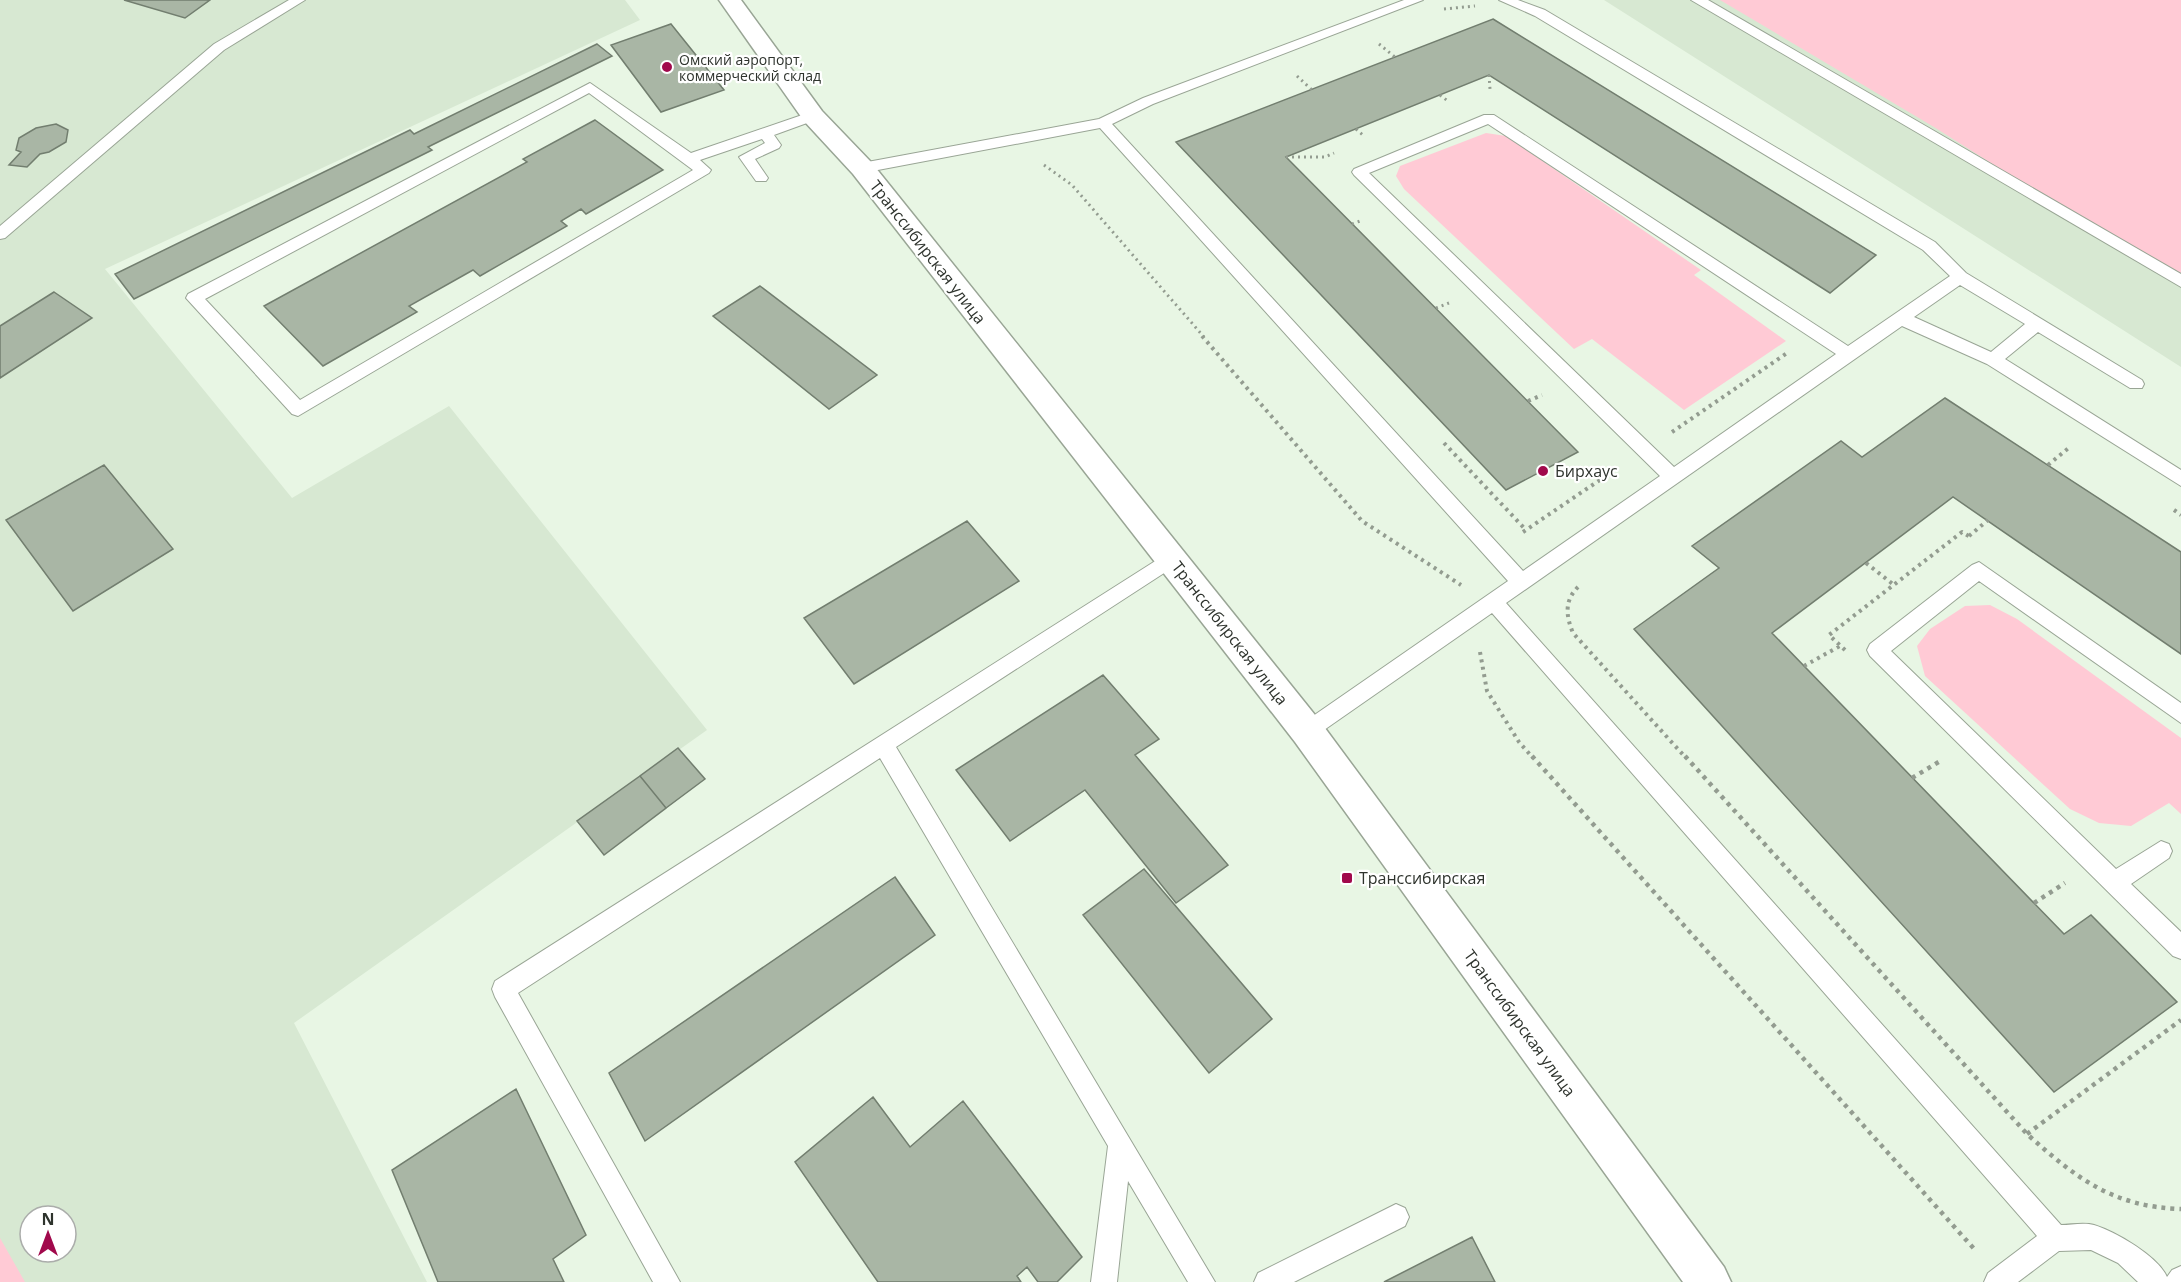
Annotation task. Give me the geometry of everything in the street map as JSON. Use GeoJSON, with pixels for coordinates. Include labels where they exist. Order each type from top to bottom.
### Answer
{"type":"FeatureCollection","features":[{"type":"Feature","properties":{"kind":"main road","name":"Транссибирская улица"},"geometry":{"type":"LineString","coordinates":[[730,0],[813,116],[862,168],[1308,731],[1709,1282]]}},
{"type":"Feature","properties":{"kind":"lane"},"geometry":{"type":"LineString","coordinates":[[0,234],[219,47],[298,0]]}},
{"type":"Feature","properties":{"kind":"lane"},"geometry":{"type":"LineString","coordinates":[[862,168],[1103,123],[1148,101],[1416,0]]}},
{"type":"Feature","properties":{"kind":"lane"},"geometry":{"type":"LineString","coordinates":[[1506,0],[1540,12],[1929,246],[1960,277],[2136,384]]}},
{"type":"Feature","properties":{"kind":"lane"},"geometry":{"type":"LineString","coordinates":[[1698,0],[2181,280]]}},
{"type":"Feature","properties":{"kind":"lane"},"geometry":{"type":"LineString","coordinates":[[590,87],[689,159],[704,170],[298,408],[194,298],[590,87]]}},
{"type":"Feature","properties":{"kind":"lane"},"geometry":{"type":"LineString","coordinates":[[689,159],[813,116]]}},
{"type":"Feature","properties":{"kind":"lane"},"geometry":{"type":"LineString","coordinates":[[1673,477],[1359,172],[1489,118],[1848,354]]}},
{"type":"Feature","properties":{"kind":"lane"},"geometry":{"type":"LineString","coordinates":[[1103,123],[1521,582]]}},
{"type":"Feature","properties":{"kind":"lane"},"geometry":{"type":"LineString","coordinates":[[761,178],[746,157],[774,145],[765,133]]}},
{"type":"Feature","properties":{"kind":"lane"},"geometry":{"type":"LineString","coordinates":[[1308,731],[1960,277]]}},
{"type":"Feature","properties":{"kind":"lane"},"geometry":{"type":"LineString","coordinates":[[1900,318],[1993,360],[2181,479]]}},
{"type":"Feature","properties":{"kind":"lane"},"geometry":{"type":"LineString","coordinates":[[1993,360],[2037,324]]}},
{"type":"Feature","properties":{"kind":"lane"},"geometry":{"type":"LineString","coordinates":[[667,1282],[502,990],[1171,559]]}},
{"type":"Feature","properties":{"kind":"lane"},"geometry":{"type":"LineString","coordinates":[[2181,714],[1979,570],[1877,650],[2181,948]]}},
{"type":"Feature","properties":{"kind":"lane"},"geometry":{"type":"LineString","coordinates":[[1494,602],[2055,1238]]}},
{"type":"Feature","properties":{"kind":"lane"},"geometry":{"type":"LineString","coordinates":[[884,744],[1202,1282]]}},
{"type":"Feature","properties":{"kind":"lane"},"geometry":{"type":"LineString","coordinates":[[2114,883],[2161,851]]}},
{"type":"Feature","properties":{"kind":"lane"},"geometry":{"type":"LineString","coordinates":[[1104,1282],[1120,1144]]}},
{"type":"Feature","properties":{"kind":"lane"},"geometry":{"type":"LineString","coordinates":[[1267,1282],[1396,1217]]}},
{"type":"Feature","properties":{"kind":"lane"},"geometry":{"type":"LineString","coordinates":[[1999,1280],[2055,1238],[2092,1237],[2127,1254],[2156,1282]]}},
{"type":"Feature","properties":{"kind":"path"},"geometry":{"type":"LineString","coordinates":[[1378,43],[1395,57]]}},
{"type":"Feature","properties":{"kind":"path"},"geometry":{"type":"LineString","coordinates":[[1295,75],[1312,90]]}},
{"type":"Feature","properties":{"kind":"path"},"geometry":{"type":"LineString","coordinates":[[1489,75],[1490,89]]}},
{"type":"Feature","properties":{"kind":"path"},"geometry":{"type":"LineString","coordinates":[[1440,94],[1452,105]]}},
{"type":"Feature","properties":{"kind":"path"},"geometry":{"type":"LineString","coordinates":[[1356,129],[1367,139]]}},
{"type":"Feature","properties":{"kind":"path"},"geometry":{"type":"LineString","coordinates":[[1006,140],[1072,185],[1362,521],[1471,591],[1487,692],[1519,742],[1999,1280]]}},
{"type":"Feature","properties":{"kind":"path"},"geometry":{"type":"LineString","coordinates":[[1286,157],[1325,157]]}},
{"type":"Feature","properties":{"kind":"path"},"geometry":{"type":"LineString","coordinates":[[1494,552],[1816,333]]}},
{"type":"Feature","properties":{"kind":"path"},"geometry":{"type":"LineString","coordinates":[[1528,401],[1544,394]]}},
{"type":"Feature","properties":{"kind":"path"},"geometry":{"type":"LineString","coordinates":[[2048,465],[2072,445]]}},
{"type":"Feature","properties":{"kind":"path"},"geometry":{"type":"LineString","coordinates":[[1969,536],[1988,520]]}},
{"type":"Feature","properties":{"kind":"path"},"geometry":{"type":"LineString","coordinates":[[1829,635],[1962,532]]}},
{"type":"Feature","properties":{"kind":"path"},"geometry":{"type":"LineString","coordinates":[[1866,563],[1894,585]]}},
{"type":"Feature","properties":{"kind":"path"},"geometry":{"type":"LineString","coordinates":[[1581,585],[1574,590],[1567,603],[1567,618],[1573,633],[2027,1134],[2068,1172],[2112,1199],[2154,1210],[2181,1209]]}},
{"type":"Feature","properties":{"kind":"path"},"geometry":{"type":"LineString","coordinates":[[1804,666],[1840,646]]}},
{"type":"Feature","properties":{"kind":"path"},"geometry":{"type":"LineString","coordinates":[[1912,778],[1931,767]]}},
{"type":"Feature","properties":{"kind":"path"},"geometry":{"type":"LineString","coordinates":[[2034,903],[2054,890]]}},
{"type":"Feature","properties":{"kind":"path"},"geometry":{"type":"LineString","coordinates":[[2027,1134],[2181,1020]]}},
{"type":"Feature","properties":{"kind":"shaded area"},"geometry":{"type":"Polygon","coordinates":[[[0,0],[625,0],[640,20],[105,269],[292,498],[449,406],[707,730],[294,1023],[427,1282],[0,1282],[0,0]]]}},
{"type":"Feature","properties":{"kind":"shaded area"},"geometry":{"type":"Polygon","coordinates":[[[1604,0],[2181,0],[2181,367],[1958,225],[1604,0]]]}},
{"type":"Feature","properties":{"kind":"shaded area"},"geometry":{"type":"Polygon","coordinates":[[[1720,0],[2181,0],[2181,283],[1934,127],[1720,0]]]}},
{"type":"Feature","properties":{"kind":"shaded area"},"geometry":{"type":"Polygon","coordinates":[[[1486,133],[1506,136],[1701,270],[1694,275],[1786,341],[1684,410],[1592,339],[1574,349],[1404,189],[1396,176],[1400,166],[1486,133]]]}},
{"type":"Feature","properties":{"kind":"shaded area"},"geometry":{"type":"Polygon","coordinates":[[[1990,605],[2017,619],[2181,738],[2181,814],[2169,803],[2131,826],[2099,823],[2070,809],[1925,676],[1917,646],[1930,629],[1965,606],[1990,605]]]}},
{"type":"Feature","properties":{"kind":"shaded area"},"geometry":{"type":"Polygon","coordinates":[[[0,1238],[25,1282],[0,1282],[0,1238]]]}},
{"type":"Feature","properties":{"kind":"building"},"geometry":{"type":"Polygon","coordinates":[[[124,0],[210,0],[185,18],[124,0]]]}},
{"type":"Feature","properties":{"kind":"building"},"geometry":{"type":"Polygon","coordinates":[[[1493,19],[1876,255],[1830,293],[1489,75],[1286,157],[1578,452],[1506,490],[1176,142],[1493,19]]]}},
{"type":"Feature","properties":{"kind":"building","name":"Омский аэропорт, коммерческий склад"},"geometry":{"type":"Polygon","coordinates":[[[671,24],[724,90],[661,112],[611,45],[671,24]]]}},
{"type":"Feature","properties":{"kind":"building"},"geometry":{"type":"Polygon","coordinates":[[[597,44],[612,56],[428,147],[432,150],[134,299],[115,274],[410,130],[414,134],[597,44]]]}},
{"type":"Feature","properties":{"kind":"building"},"geometry":{"type":"Polygon","coordinates":[[[595,120],[663,170],[586,214],[581,209],[561,221],[567,226],[480,276],[473,270],[409,306],[417,312],[323,366],[264,306],[527,162],[523,159],[595,120]]]}},
{"type":"Feature","properties":{"kind":"building"},"geometry":{"type":"Polygon","coordinates":[[[56,124],[68,130],[66,142],[49,152],[40,154],[27,167],[9,165],[21,152],[16,150],[19,138],[36,128],[56,124]]]}},
{"type":"Feature","properties":{"kind":"building"},"geometry":{"type":"Polygon","coordinates":[[[760,286],[877,375],[829,409],[713,316],[760,286]]]}},
{"type":"Feature","properties":{"kind":"building"},"geometry":{"type":"Polygon","coordinates":[[[54,292],[92,318],[0,378],[0,326],[54,292]]]}},
{"type":"Feature","properties":{"kind":"building"},"geometry":{"type":"Polygon","coordinates":[[[1945,398],[2181,552],[2181,654],[1953,497],[1772,633],[2064,934],[2091,915],[2177,1002],[2054,1092],[1634,629],[1719,568],[1692,546],[1841,441],[1862,457],[1945,398]]]}},
{"type":"Feature","properties":{"kind":"building"},"geometry":{"type":"Polygon","coordinates":[[[104,465],[173,549],[73,611],[6,520],[104,465]]]}},
{"type":"Feature","properties":{"kind":"building"},"geometry":{"type":"Polygon","coordinates":[[[967,521],[1019,581],[854,684],[804,618],[967,521]]]}},
{"type":"Feature","properties":{"kind":"building"},"geometry":{"type":"Polygon","coordinates":[[[1103,675],[1159,739],[1135,755],[1228,865],[1176,903],[1085,790],[1010,841],[956,770],[1103,675]]]}},
{"type":"Feature","properties":{"kind":"building"},"geometry":{"type":"Polygon","coordinates":[[[678,748],[705,779],[666,808],[640,776],[678,748]]]}},
{"type":"Feature","properties":{"kind":"building"},"geometry":{"type":"Polygon","coordinates":[[[640,776],[666,808],[604,855],[577,821],[640,776]]]}},
{"type":"Feature","properties":{"kind":"building"},"geometry":{"type":"Polygon","coordinates":[[[1144,869],[1272,1019],[1209,1073],[1083,915],[1144,869]]]}},
{"type":"Feature","properties":{"kind":"building"},"geometry":{"type":"Polygon","coordinates":[[[895,877],[935,935],[645,1141],[609,1073],[895,877]]]}},
{"type":"Feature","properties":{"kind":"building"},"geometry":{"type":"Polygon","coordinates":[[[516,1089],[586,1235],[553,1259],[564,1282],[438,1282],[392,1170],[516,1089]]]}},
{"type":"Feature","properties":{"kind":"building"},"geometry":{"type":"Polygon","coordinates":[[[873,1097],[910,1147],[963,1101],[1082,1257],[1057,1282],[1038,1282],[1027,1267],[1017,1276],[1021,1282],[878,1282],[795,1162],[873,1097]]]}},
{"type":"Feature","properties":{"kind":"building"},"geometry":{"type":"Polygon","coordinates":[[[1472,1237],[1495,1282],[1384,1282],[1472,1237]]]}},
{"type":"Feature","properties":{"kind":"place","name":"Омский аэропорт, коммерческий склад"},"geometry":{"type":"Point","coordinates":[667,67]}},
{"type":"Feature","properties":{"kind":"place","name":"Бирхаус"},"geometry":{"type":"Point","coordinates":[1543,471]}},
{"type":"Feature","properties":{"kind":"place","name":"Транссибирская"},"geometry":{"type":"Point","coordinates":[1347,878]}}]}
